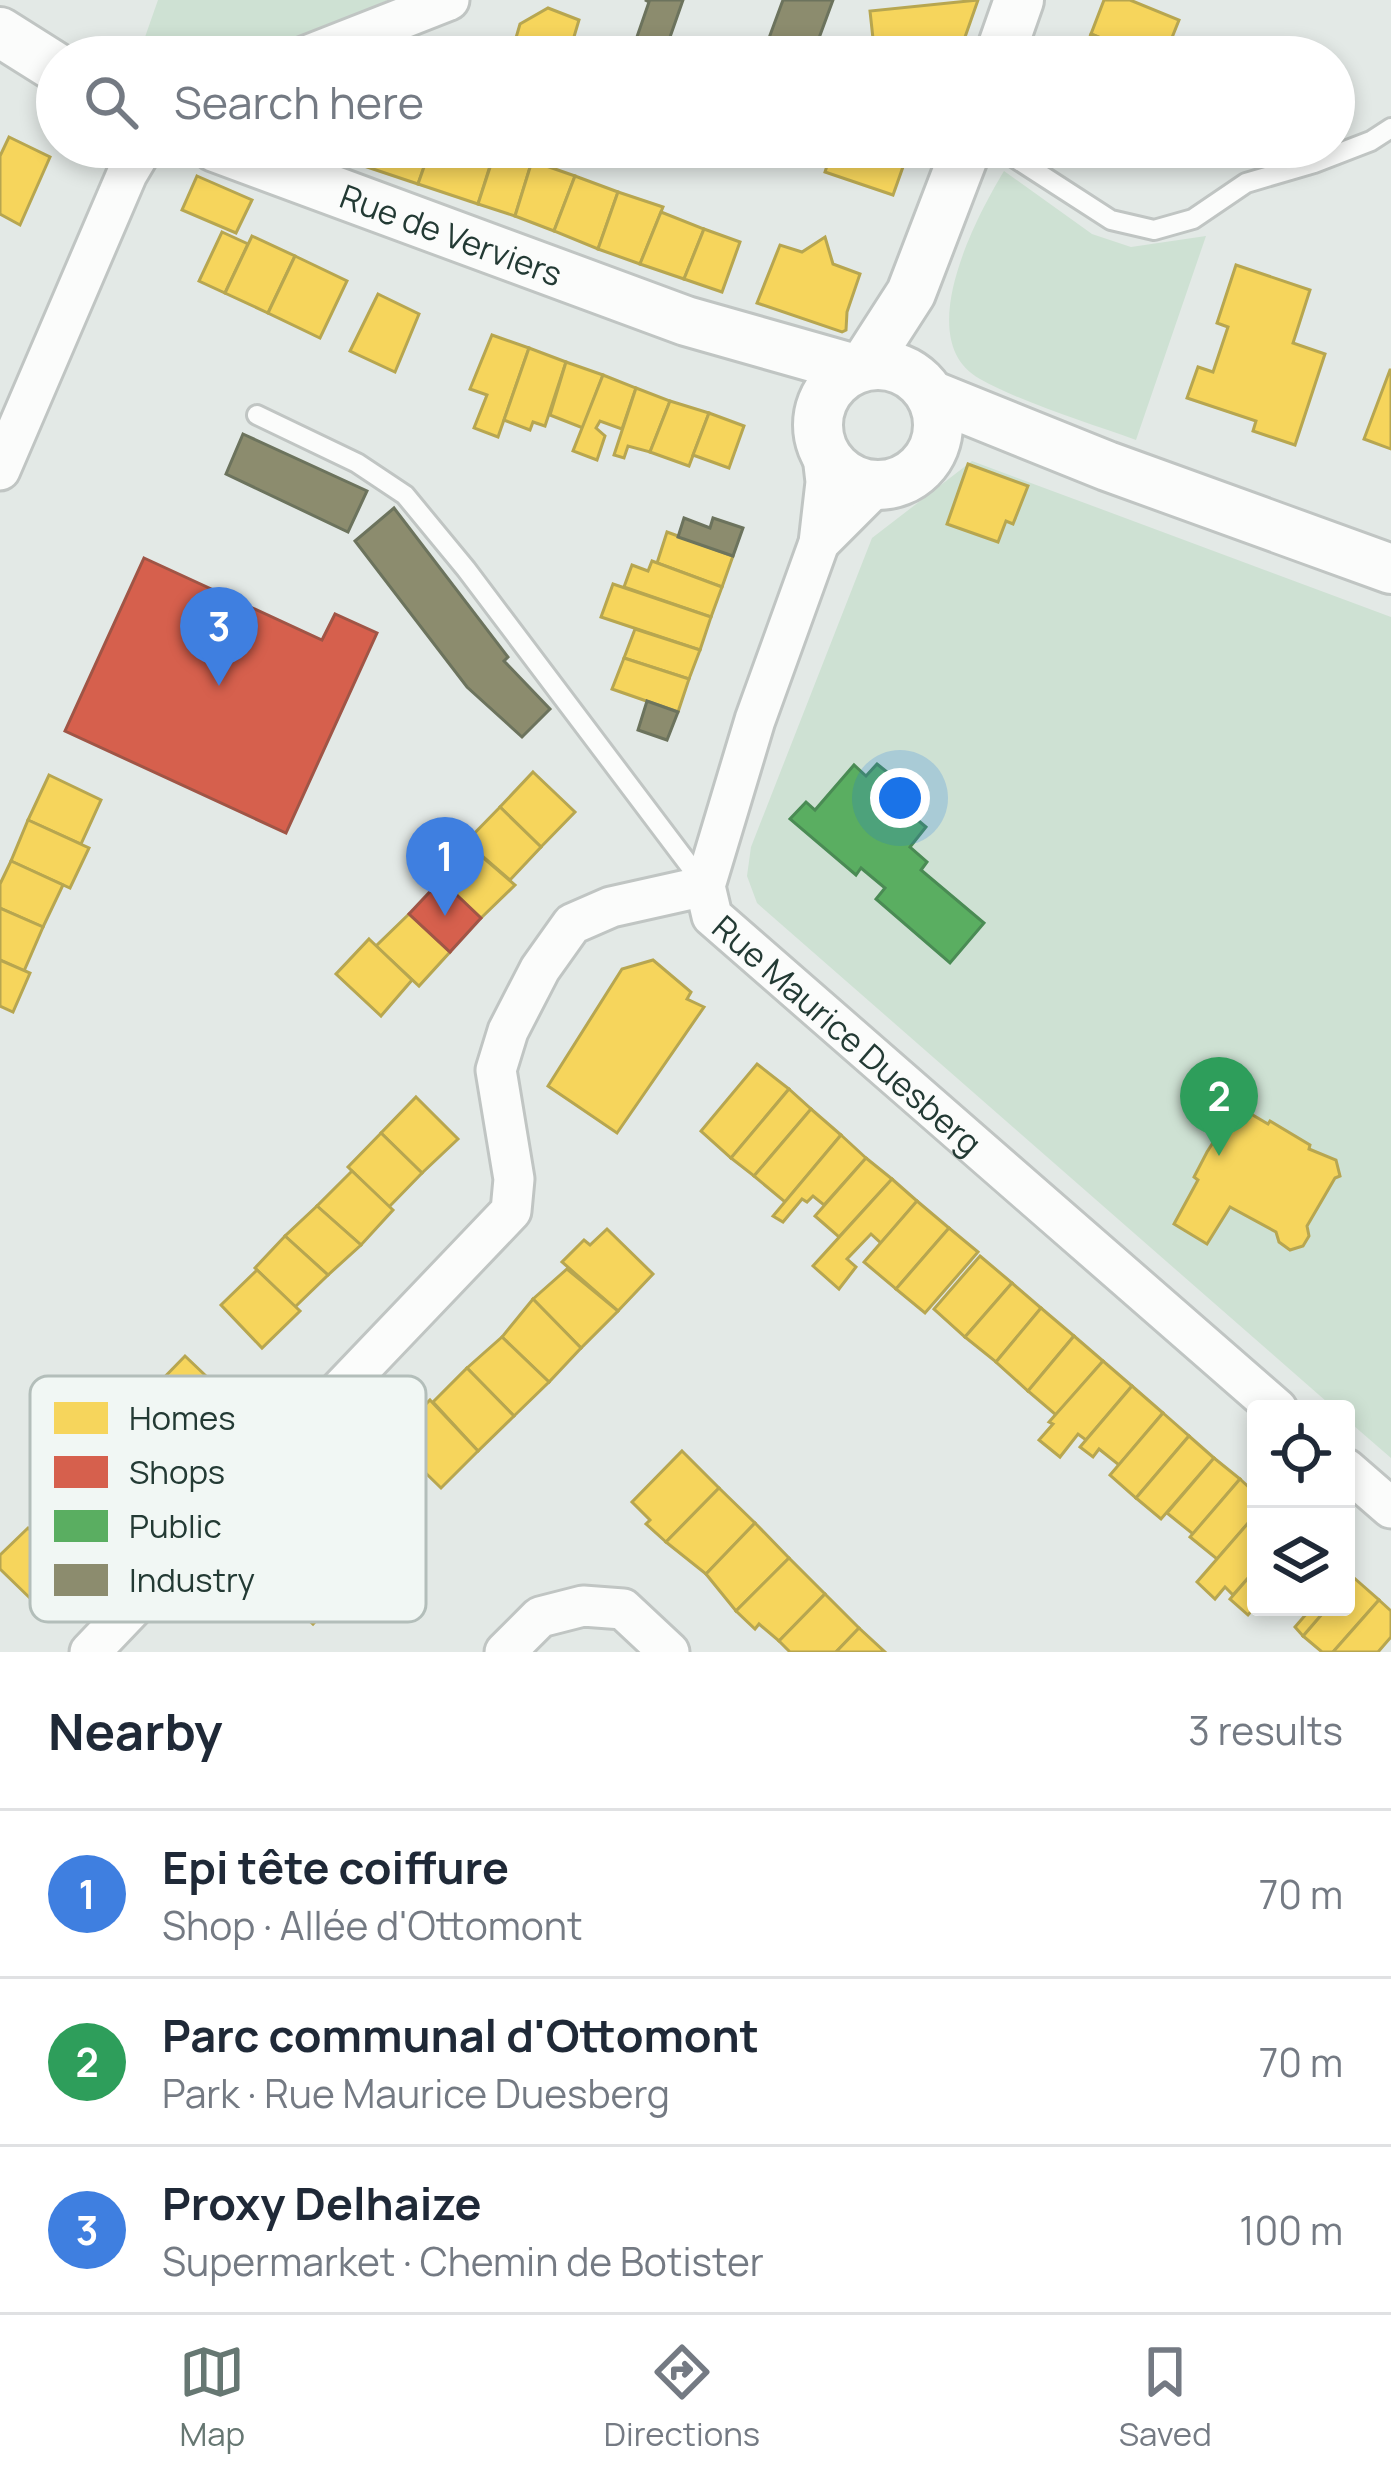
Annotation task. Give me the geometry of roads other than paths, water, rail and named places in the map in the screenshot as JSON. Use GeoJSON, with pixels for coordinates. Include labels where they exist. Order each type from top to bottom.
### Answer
{"type":"FeatureCollection","features":[{"type":"Feature","properties":{"kind":"street"},"geometry":{"type":"LineString","coordinates":[[357,36],[449,0]]}},
{"type":"Feature","properties":{"kind":"street"},"geometry":{"type":"LineString","coordinates":[[1006,36],[1019,0]]}},
{"type":"Feature","properties":{"kind":"street"},"geometry":{"type":"LineString","coordinates":[[0,32],[36,55]]}},
{"type":"Feature","properties":{"kind":"street"},"geometry":{"type":"LineString","coordinates":[[0,470],[131,168]]}},
{"type":"Feature","properties":{"kind":"street","name":"Rue de Verviers"},"geometry":{"type":"LineString","coordinates":[[271,168],[686,321],[860,367]]}},
{"type":"Feature","properties":{"kind":"street"},"geometry":{"type":"LineString","coordinates":[[860,367],[911,293],[959,168]]}},
{"type":"Feature","properties":{"kind":"street"},"geometry":{"type":"LineString","coordinates":[[911,293],[914,343],[938,417],[937,440],[927,461]]}},
{"type":"Feature","properties":{"kind":"street","name":"Rue de Verviers"},"geometry":{"type":"LineString","coordinates":[[686,321],[789,384],[820,429]]}},
{"type":"Feature","properties":{"kind":"street"},"geometry":{"type":"LineString","coordinates":[[1107,466],[968,445],[927,461],[896,483],[877,485],[854,480],[835,466],[820,429],[838,379],[860,367],[890,365],[911,374],[929,392],[1107,466],[1391,569]]}},
{"type":"Feature","properties":{"kind":"street","name":"Rue Maurice Duesberg"},"geometry":{"type":"LineString","coordinates":[[820,429],[826,482],[819,543],[755,720],[705,886],[712,916],[1267,1400]]}},
{"type":"Feature","properties":{"kind":"street","name":"Rue Maurice Duesberg"},"geometry":{"type":"LineString","coordinates":[[819,543],[877,485]]}},
{"type":"Feature","properties":{"kind":"street"},"geometry":{"type":"LineString","coordinates":[[353,1376],[511,1211],[514,1179],[496,1070],[508,1031],[540,968],[572,924],[611,907],[705,886]]}},
{"type":"Feature","properties":{"kind":"street"},"geometry":{"type":"LineString","coordinates":[[1355,1477],[1391,1508]]}},
{"type":"Feature","properties":{"kind":"street"},"geometry":{"type":"LineString","coordinates":[[505,1652],[540,1617],[583,1606],[623,1609],[669,1652]]}},
{"type":"Feature","properties":{"kind":"street"},"geometry":{"type":"LineString","coordinates":[[90,1652],[119,1622]]}},
{"type":"Feature","properties":{"kind":"lane"},"geometry":{"type":"LineString","coordinates":[[1355,147],[1391,128]]}},
{"type":"Feature","properties":{"kind":"lane"},"geometry":{"type":"LineString","coordinates":[[1031,168],[1111,220],[1154,230],[1193,219],[1246,183],[1297,168]]}},
{"type":"Feature","properties":{"kind":"lane"},"geometry":{"type":"LineString","coordinates":[[257,415],[357,463],[405,495],[466,568],[705,886]]}},
{"type":"Feature","properties":{"kind":"place","name":"Proxy Delhaize"},"geometry":{"type":"Point","coordinates":[219,686]}},
{"type":"Feature","properties":{"kind":"place","name":"Epi tête coiffure"},"geometry":{"type":"Point","coordinates":[445,916]}},
{"type":"Feature","properties":{"kind":"place","name":"Parc communal d'Ottomont"},"geometry":{"type":"Point","coordinates":[1219,1156]}}]}
